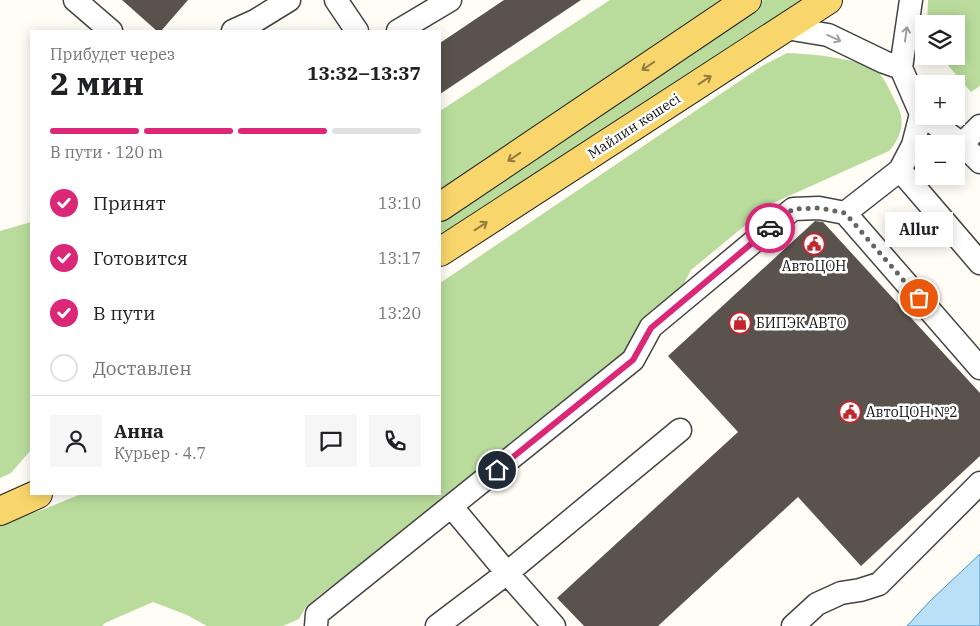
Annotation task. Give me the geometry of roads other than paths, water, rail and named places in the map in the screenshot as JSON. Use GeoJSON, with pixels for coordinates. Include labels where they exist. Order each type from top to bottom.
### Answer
{"type":"FeatureCollection","features":[{"type":"Feature","properties":{"kind":"main road"},"geometry":{"type":"LineString","coordinates":[[441,206],[747,0]]}},
{"type":"Feature","properties":{"kind":"main road","name":"Майлин көшесі"},"geometry":{"type":"LineString","coordinates":[[441,251],[828,0]]}},
{"type":"Feature","properties":{"kind":"main road"},"geometry":{"type":"LineString","coordinates":[[2,510],[30,488]]}},
{"type":"Feature","properties":{"kind":"main road"},"geometry":{"type":"LineString","coordinates":[[2,510],[36,495]]}},
{"type":"Feature","properties":{"kind":"street"},"geometry":{"type":"LineString","coordinates":[[75,0],[110,30]]}},
{"type":"Feature","properties":{"kind":"street"},"geometry":{"type":"LineString","coordinates":[[235,30],[255,21],[289,0]]}},
{"type":"Feature","properties":{"kind":"street"},"geometry":{"type":"LineString","coordinates":[[336,0],[356,30]]}},
{"type":"Feature","properties":{"kind":"street"},"geometry":{"type":"LineString","coordinates":[[400,30],[450,0]]}},
{"type":"Feature","properties":{"kind":"street"},"geometry":{"type":"LineString","coordinates":[[911,0],[901,68],[915,98]]}},
{"type":"Feature","properties":{"kind":"street"},"geometry":{"type":"LineString","coordinates":[[786,28],[828,34],[884,62],[901,68]]}},
{"type":"Feature","properties":{"kind":"street"},"geometry":{"type":"LineString","coordinates":[[845,213],[900,170],[913,145],[920,125]]}},
{"type":"Feature","properties":{"kind":"street"},"geometry":{"type":"LineString","coordinates":[[936,125],[950,135]]}},
{"type":"Feature","properties":{"kind":"street"},"geometry":{"type":"LineString","coordinates":[[965,141],[980,126]]}},
{"type":"Feature","properties":{"kind":"street"},"geometry":{"type":"LineString","coordinates":[[965,147],[980,162]]}},
{"type":"Feature","properties":{"kind":"street"},"geometry":{"type":"LineString","coordinates":[[900,170],[980,263]]}},
{"type":"Feature","properties":{"kind":"street"},"geometry":{"type":"LineString","coordinates":[[316,626],[317,614],[633,360],[651,328],[793,209],[819,208],[845,213],[980,368]]}},
{"type":"Feature","properties":{"kind":"street"},"geometry":{"type":"LineString","coordinates":[[436,626],[507,573],[680,430]]}},
{"type":"Feature","properties":{"kind":"street"},"geometry":{"type":"LineString","coordinates":[[793,626],[817,604],[841,592],[860,590],[879,584],[980,482]]}},
{"type":"Feature","properties":{"kind":"street"},"geometry":{"type":"LineString","coordinates":[[451,506],[554,626]]}},
{"type":"Feature","properties":{"kind":"water"},"geometry":{"type":"Polygon","coordinates":[[[980,554],[980,626],[907,626],[931,600],[980,554]]]}},
{"type":"Feature","properties":{"kind":"place","name":"АвтоЦОН"},"geometry":{"type":"Point","coordinates":[814,244]}},
{"type":"Feature","properties":{"kind":"place","name":"Allur"},"geometry":{"type":"Point","coordinates":[919,298]}},
{"type":"Feature","properties":{"kind":"place","name":"БИПЭК АВТО"},"geometry":{"type":"Point","coordinates":[740,323]}},
{"type":"Feature","properties":{"kind":"place","name":"АвтоЦОН №2"},"geometry":{"type":"Point","coordinates":[850,412]}}]}
